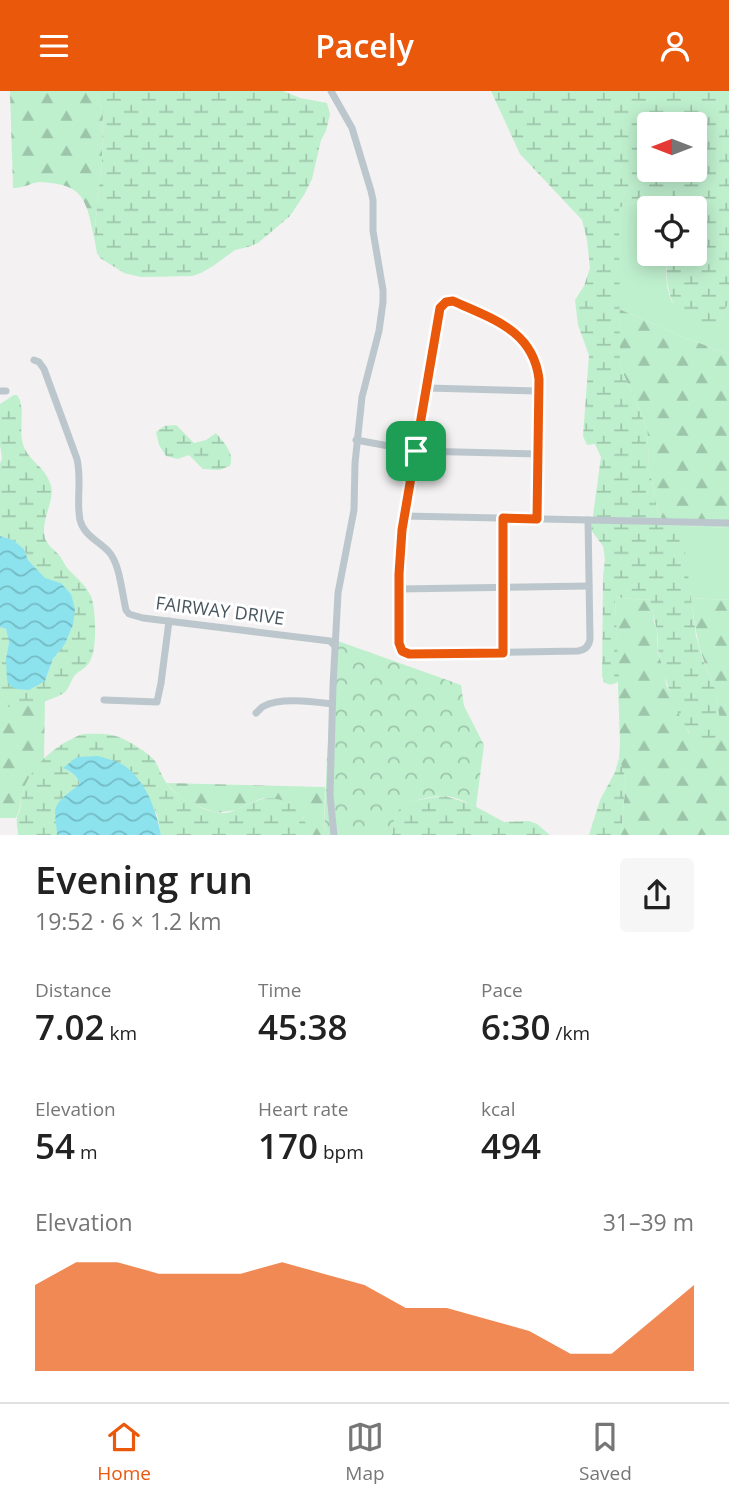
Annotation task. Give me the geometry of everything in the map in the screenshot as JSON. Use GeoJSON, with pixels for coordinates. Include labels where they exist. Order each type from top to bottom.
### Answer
{"type":"FeatureCollection","features":[{"type":"Feature","properties":{"kind":"street"},"geometry":{"type":"LineString","coordinates":[[331,91],[352,128],[371,191],[373,231],[383,290],[379,331],[362,397],[356,440],[354,510],[340,580],[332,704],[330,795],[334,835]]}},
{"type":"Feature","properties":{"kind":"street"},"geometry":{"type":"LineString","coordinates":[[537,519],[539,373],[536,361],[520,337],[506,325],[452,301],[445,303],[440,308],[404,516],[400,552],[400,648],[409,654],[585,649],[590,641],[588,520]]}},
{"type":"Feature","properties":{"kind":"street","name":"FAIRWAY DRIVE"},"geometry":{"type":"LineString","coordinates":[[34,360],[44,369],[77,459],[82,524],[89,535],[111,555],[129,614],[143,618],[330,641],[335,646]]}},
{"type":"Feature","properties":{"kind":"street"},"geometry":{"type":"LineString","coordinates":[[427,388],[539,391]]}},
{"type":"Feature","properties":{"kind":"street"},"geometry":{"type":"LineString","coordinates":[[356,440],[416,451],[537,454]]}},
{"type":"Feature","properties":{"kind":"street"},"geometry":{"type":"LineString","coordinates":[[404,516],[729,523]]}},
{"type":"Feature","properties":{"kind":"street"},"geometry":{"type":"LineString","coordinates":[[503,518],[503,653]]}},
{"type":"Feature","properties":{"kind":"street"},"geometry":{"type":"LineString","coordinates":[[399,589],[589,586]]}},
{"type":"Feature","properties":{"kind":"street"},"geometry":{"type":"LineString","coordinates":[[104,700],[157,702],[169,621]]}},
{"type":"Feature","properties":{"kind":"street"},"geometry":{"type":"LineString","coordinates":[[256,713],[262,706],[279,702],[332,704]]}},
{"type":"Feature","properties":{"kind":"green space"},"geometry":{"type":"Polygon","coordinates":[[[10,91],[95,91],[103,111],[102,158],[94,237],[84,203],[75,190],[42,182],[13,188],[10,91]]]}},
{"type":"Feature","properties":{"kind":"green space"},"geometry":{"type":"Polygon","coordinates":[[[95,91],[283,91],[300,98],[327,103],[330,114],[312,179],[290,216],[258,243],[235,250],[201,273],[192,276],[141,277],[124,273],[100,258],[97,253],[94,237],[102,158],[103,111],[95,91]]]}},
{"type":"Feature","properties":{"kind":"green space"},"geometry":{"type":"Polygon","coordinates":[[[491,91],[729,91],[729,302],[711,328],[698,325],[679,311],[673,302],[667,279],[667,266],[707,266],[707,196],[637,196],[637,204],[630,203],[619,208],[620,366],[647,428],[649,465],[657,509],[665,525],[676,534],[685,551],[696,636],[716,692],[720,721],[712,742],[703,746],[687,729],[669,691],[659,654],[650,599],[615,597],[619,681],[608,684],[602,676],[605,560],[603,546],[591,530],[601,457],[595,444],[587,445],[583,436],[589,355],[578,325],[575,300],[584,286],[590,268],[582,220],[520,154],[491,91]]]}},
{"type":"Feature","properties":{"kind":"green space"},"geometry":{"type":"Polygon","coordinates":[[[630,203],[637,204],[637,266],[667,266],[666,278],[672,302],[719,320],[729,302],[729,354],[619,309],[619,208],[630,203]]]}},
{"type":"Feature","properties":{"kind":"green space"},"geometry":{"type":"Polygon","coordinates":[[[619,309],[729,354],[729,528],[665,525],[657,509],[649,465],[647,428],[620,366],[619,309]]]}},
{"type":"Feature","properties":{"kind":"green space"},"geometry":{"type":"Polygon","coordinates":[[[17,395],[20,401],[24,447],[46,474],[51,486],[51,498],[44,525],[45,538],[89,592],[93,602],[95,628],[90,662],[74,676],[65,692],[41,703],[15,708],[0,703],[0,627],[6,629],[9,642],[6,658],[45,681],[53,659],[65,644],[73,625],[71,594],[61,583],[45,579],[28,560],[24,549],[13,540],[0,536],[0,404],[17,395]]]}},
{"type":"Feature","properties":{"kind":"green space"},"geometry":{"type":"Polygon","coordinates":[[[176,425],[194,443],[206,440],[216,433],[230,452],[230,466],[219,470],[203,469],[189,455],[178,459],[166,456],[159,445],[156,432],[164,426],[176,425]]]}},
{"type":"Feature","properties":{"kind":"green space"},"geometry":{"type":"Polygon","coordinates":[[[665,525],[729,528],[729,600],[691,598],[684,551],[665,525]]]}},
{"type":"Feature","properties":{"kind":"green space"},"geometry":{"type":"Polygon","coordinates":[[[615,597],[651,599],[658,652],[666,684],[689,733],[718,705],[695,628],[691,598],[729,600],[729,835],[621,835],[626,779],[619,758],[615,597]]]}},
{"type":"Feature","properties":{"kind":"green space"},"geometry":{"type":"Polygon","coordinates":[[[335,640],[461,685],[464,706],[484,745],[476,807],[448,796],[425,798],[400,809],[395,818],[392,835],[324,835],[335,640]]]}},
{"type":"Feature","properties":{"kind":"green space"},"geometry":{"type":"Polygon","coordinates":[[[45,700],[44,759],[26,785],[16,818],[0,818],[0,703],[4,705],[45,700]]]}},
{"type":"Feature","properties":{"kind":"green space"},"geometry":{"type":"Polygon","coordinates":[[[83,734],[111,735],[136,746],[155,761],[165,781],[180,797],[213,812],[232,811],[267,798],[290,804],[303,817],[309,835],[161,835],[157,815],[139,779],[64,768],[74,774],[80,783],[61,802],[55,816],[57,835],[18,835],[17,817],[27,781],[39,763],[55,749],[83,734]]]}},
{"type":"Feature","properties":{"kind":"green space"},"geometry":{"type":"Polygon","coordinates":[[[619,758],[626,779],[621,835],[589,835],[600,800],[615,772],[619,758]]]}},
{"type":"Feature","properties":{"kind":"green space"},"geometry":{"type":"Polygon","coordinates":[[[166,783],[325,787],[324,835],[309,835],[303,817],[265,798],[236,810],[216,813],[184,801],[166,783]]]}},
{"type":"Feature","properties":{"kind":"green space"},"geometry":{"type":"Polygon","coordinates":[[[445,796],[471,804],[504,822],[529,821],[550,835],[392,835],[397,812],[406,804],[445,796]]]}},
{"type":"Feature","properties":{"kind":"water"},"geometry":{"type":"Polygon","coordinates":[[[0,536],[13,540],[24,549],[28,560],[45,578],[61,583],[71,594],[75,609],[73,625],[65,644],[53,659],[45,681],[29,690],[16,689],[10,686],[7,680],[6,658],[9,642],[6,629],[0,627],[0,536]]]}},
{"type":"Feature","properties":{"kind":"water"},"geometry":{"type":"Polygon","coordinates":[[[98,756],[120,763],[143,785],[161,835],[57,835],[56,807],[61,799],[80,783],[73,774],[63,768],[77,757],[98,756]]]}},
{"type":"Feature","properties":{"kind":"route"},"geometry":{"type":"LineString","coordinates":[[453,301],[506,325],[524,341],[533,356],[539,379],[537,519],[503,518],[503,653],[409,654],[400,648],[400,559],[404,516],[416,451],[442,305],[453,301]]}}]}
